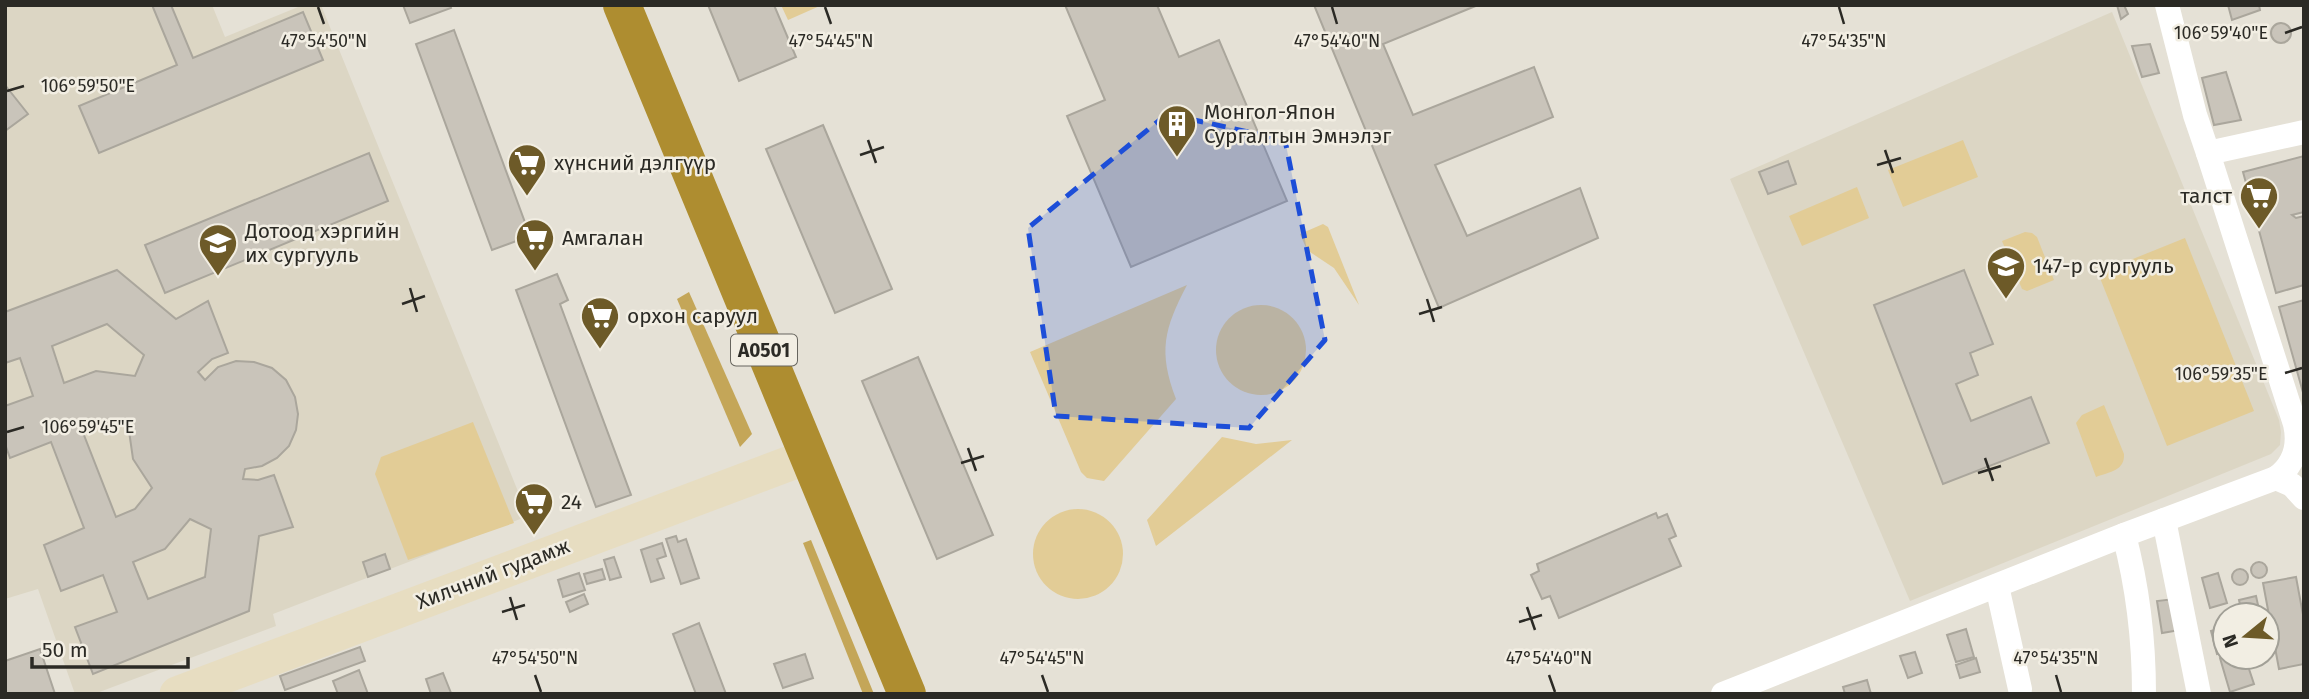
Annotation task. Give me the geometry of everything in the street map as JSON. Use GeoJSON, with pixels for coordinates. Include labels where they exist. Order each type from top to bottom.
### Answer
{"type":"FeatureCollection","features":[{"type":"Feature","properties":{"kind":"highway","name":"A0501"},"geometry":{"type":"LineString","coordinates":[[622,5],[907,694]]}},
{"type":"Feature","properties":{"kind":"main road","name":"Хилчний гудамж"},"geometry":{"type":"LineString","coordinates":[[177,694],[809,456]]}},
{"type":"Feature","properties":{"kind":"street"},"geometry":{"type":"LineString","coordinates":[[1723,694],[1766,686],[1997,586],[2276,478],[2292,461],[2297,445],[2297,432],[2195,115],[2172,6]]}},
{"type":"Feature","properties":{"kind":"street"},"geometry":{"type":"LineString","coordinates":[[2208,153],[2304,132]]}},
{"type":"Feature","properties":{"kind":"street"},"geometry":{"type":"LineString","coordinates":[[2276,478],[2291,485],[2304,498]]}},
{"type":"Feature","properties":{"kind":"street"},"geometry":{"type":"LineString","coordinates":[[2164,520],[2199,694]]}},
{"type":"Feature","properties":{"kind":"street"},"geometry":{"type":"LineString","coordinates":[[2124,535],[2139,604],[2144,645],[2144,694]]}},
{"type":"Feature","properties":{"kind":"street"},"geometry":{"type":"LineString","coordinates":[[1997,586],[2020,690]]}},
{"type":"Feature","properties":{"kind":"highlighted area"},"geometry":{"type":"Polygon","coordinates":[[[1167,114],[1285,140],[1325,340],[1249,428],[1056,416],[1028,228],[1167,114]]]}},
{"type":"Feature","properties":{"kind":"shaded area","name":"Дотоод хэргийн их сургууль"},"geometry":{"type":"Polygon","coordinates":[[[5,5],[212,5],[225,37],[303,5],[321,5],[528,516],[273,614],[276,626],[94,694],[75,694],[38,589],[5,599],[5,5]]]}},
{"type":"Feature","properties":{"kind":"shaded area"},"geometry":{"type":"Polygon","coordinates":[[[781,5],[822,5],[788,20],[781,5]]]}},
{"type":"Feature","properties":{"kind":"shaded area","name":"147-р сургууль"},"geometry":{"type":"Polygon","coordinates":[[[2112,12],[2279,420],[2280,445],[2271,454],[1910,601],[1730,179],[2112,12]]]}},
{"type":"Feature","properties":{"kind":"shaded area"},"geometry":{"type":"Polygon","coordinates":[[[1963,140],[1978,177],[1903,207],[1888,170],[1963,140]]]}},
{"type":"Feature","properties":{"kind":"shaded area"},"geometry":{"type":"Polygon","coordinates":[[[1857,187],[1869,218],[1802,246],[1789,216],[1857,187]]]}},
{"type":"Feature","properties":{"kind":"shaded area"},"geometry":{"type":"Polygon","coordinates":[[[1323,224],[1328,227],[1359,305],[1334,268],[1307,250],[1300,234],[1323,224]]]}},
{"type":"Feature","properties":{"kind":"shaded area"},"geometry":{"type":"Polygon","coordinates":[[[2025,232],[2037,237],[2054,280],[2027,291],[2022,289],[2002,241],[2025,232]]]}},
{"type":"Feature","properties":{"kind":"shaded area"},"geometry":{"type":"Polygon","coordinates":[[[2185,238],[2254,411],[2167,446],[2098,273],[2185,238]]]}},
{"type":"Feature","properties":{"kind":"shaded area"},"geometry":{"type":"Polygon","coordinates":[[[1187,285],[1173,315],[1166,340],[1167,367],[1176,399],[1104,481],[1087,478],[1081,472],[1030,352],[1187,285]]]}},
{"type":"Feature","properties":{"kind":"shaded area"},"geometry":{"type":"Polygon","coordinates":[[[689,292],[752,434],[740,447],[677,299],[689,292]]]}},
{"type":"Feature","properties":{"kind":"shaded area"},"geometry":{"type":"Polygon","coordinates":[[[1261,305],[1278,309],[1293,318],[1302,333],[1306,350],[1302,367],[1293,382],[1278,391],[1261,395],[1244,391],[1229,382],[1220,367],[1216,350],[1220,333],[1229,318],[1244,309],[1261,305]]]}},
{"type":"Feature","properties":{"kind":"shaded area"},"geometry":{"type":"Polygon","coordinates":[[[2104,405],[2124,460],[2115,470],[2096,477],[2076,423],[2082,415],[2104,405]]]}},
{"type":"Feature","properties":{"kind":"shaded area"},"geometry":{"type":"Polygon","coordinates":[[[473,422],[514,523],[408,560],[375,474],[381,457],[473,422]]]}},
{"type":"Feature","properties":{"kind":"shaded area"},"geometry":{"type":"Polygon","coordinates":[[[1222,437],[1256,444],[1292,440],[1156,546],[1147,520],[1222,437]]]}},
{"type":"Feature","properties":{"kind":"shaded area"},"geometry":{"type":"Polygon","coordinates":[[[1078,509],[1095,512],[1110,522],[1120,537],[1123,554],[1120,571],[1110,586],[1095,596],[1078,599],[1061,596],[1046,586],[1036,571],[1033,554],[1036,537],[1046,522],[1061,512],[1078,509]]]}},
{"type":"Feature","properties":{"kind":"shaded area"},"geometry":{"type":"Polygon","coordinates":[[[811,540],[874,694],[863,694],[803,543],[811,540]]]}},
{"type":"Feature","properties":{"kind":"building"},"geometry":{"type":"Polygon","coordinates":[[[152,5],[171,5],[193,58],[303,12],[323,60],[99,153],[79,106],[177,65],[152,5]]]}},
{"type":"Feature","properties":{"kind":"building"},"geometry":{"type":"Polygon","coordinates":[[[403,5],[450,5],[451,8],[410,23],[403,5]]]}},
{"type":"Feature","properties":{"kind":"building"},"geometry":{"type":"Polygon","coordinates":[[[708,5],[774,5],[796,57],[739,81],[708,5]]]}},
{"type":"Feature","properties":{"kind":"building","name":"Монгол-Япон Сургалтын Эмнэлэг"},"geometry":{"type":"Polygon","coordinates":[[[1065,5],[1157,5],[1179,57],[1219,40],[1287,201],[1131,267],[1067,116],[1105,100],[1065,5]]]}},
{"type":"Feature","properties":{"kind":"building"},"geometry":{"type":"Polygon","coordinates":[[[1314,5],[1478,5],[1383,44],[1413,115],[1534,67],[1553,117],[1435,165],[1467,236],[1580,188],[1598,238],[1439,308],[1314,5]]]}},
{"type":"Feature","properties":{"kind":"building"},"geometry":{"type":"Polygon","coordinates":[[[2117,5],[2124,5],[2128,14],[2121,19],[2117,5]]]}},
{"type":"Feature","properties":{"kind":"building"},"geometry":{"type":"Polygon","coordinates":[[[2228,5],[2259,5],[2260,10],[2232,20],[2228,5]]]}},
{"type":"Feature","properties":{"kind":"building"},"geometry":{"type":"Polygon","coordinates":[[[2281,23],[2288,26],[2291,33],[2288,40],[2281,43],[2274,40],[2271,33],[2274,26],[2281,23]]]}},
{"type":"Feature","properties":{"kind":"building"},"geometry":{"type":"Polygon","coordinates":[[[454,30],[530,236],[492,250],[416,44],[454,30]]]}},
{"type":"Feature","properties":{"kind":"building"},"geometry":{"type":"Polygon","coordinates":[[[2150,44],[2159,73],[2142,77],[2132,46],[2150,44]]]}},
{"type":"Feature","properties":{"kind":"building"},"geometry":{"type":"Polygon","coordinates":[[[2226,72],[2241,120],[2214,125],[2202,78],[2226,72]]]}},
{"type":"Feature","properties":{"kind":"building"},"geometry":{"type":"Polygon","coordinates":[[[5,85],[28,114],[5,131],[5,85]]]}},
{"type":"Feature","properties":{"kind":"building"},"geometry":{"type":"Polygon","coordinates":[[[823,125],[892,289],[835,313],[766,149],[823,125]]]}},
{"type":"Feature","properties":{"kind":"building"},"geometry":{"type":"Polygon","coordinates":[[[369,153],[388,201],[165,293],[145,245],[369,153]]]}},
{"type":"Feature","properties":{"kind":"building"},"geometry":{"type":"Polygon","coordinates":[[[2304,156],[2304,212],[2292,215],[2296,218],[2304,216],[2304,285],[2276,293],[2243,172],[2304,156]]]}},
{"type":"Feature","properties":{"kind":"building"},"geometry":{"type":"Polygon","coordinates":[[[1788,161],[1796,184],[1768,194],[1759,172],[1788,161]]]}},
{"type":"Feature","properties":{"kind":"building"},"geometry":{"type":"Polygon","coordinates":[[[117,270],[176,319],[208,301],[228,353],[212,359],[198,372],[205,380],[218,367],[236,361],[254,362],[272,368],[286,380],[295,397],[298,414],[296,430],[289,446],[277,458],[262,466],[245,469],[243,479],[258,480],[274,475],[293,527],[259,536],[249,611],[93,674],[75,627],[117,612],[103,575],[61,591],[44,545],[84,528],[51,442],[10,458],[5,444],[5,406],[33,396],[20,358],[5,363],[5,312],[117,270]],[[107,324],[52,346],[64,383],[96,371],[135,376],[144,355],[107,324]],[[101,422],[82,430],[116,517],[135,509],[152,488],[133,459],[128,424],[101,422]],[[190,519],[165,549],[133,562],[148,599],[205,577],[211,529],[190,519]]]}},
{"type":"Feature","properties":{"kind":"building"},"geometry":{"type":"Polygon","coordinates":[[[1964,270],[1993,344],[1970,353],[1978,375],[1956,384],[1971,421],[2031,397],[2049,443],[1943,484],[1874,305],[1964,270]]]}},
{"type":"Feature","properties":{"kind":"building"},"geometry":{"type":"Polygon","coordinates":[[[557,274],[568,300],[560,304],[631,495],[596,507],[516,290],[557,274]]]}},
{"type":"Feature","properties":{"kind":"building"},"geometry":{"type":"Polygon","coordinates":[[[2304,300],[2304,396],[2279,307],[2304,300]]]}},
{"type":"Feature","properties":{"kind":"building"},"geometry":{"type":"Polygon","coordinates":[[[918,357],[993,535],[937,559],[862,381],[918,357]]]}},
{"type":"Feature","properties":{"kind":"building"},"geometry":{"type":"Polygon","coordinates":[[[1656,513],[1658,518],[1667,514],[1676,536],[1669,539],[1681,566],[1559,618],[1550,596],[1542,599],[1531,575],[1539,571],[1537,564],[1656,513]]]}},
{"type":"Feature","properties":{"kind":"building"},"geometry":{"type":"Polygon","coordinates":[[[676,536],[678,542],[686,539],[699,578],[681,584],[666,539],[676,536]]]}},
{"type":"Feature","properties":{"kind":"building"},"geometry":{"type":"Polygon","coordinates":[[[662,543],[666,556],[657,559],[664,578],[651,582],[641,550],[662,543]]]}},
{"type":"Feature","properties":{"kind":"building"},"geometry":{"type":"Polygon","coordinates":[[[385,554],[390,569],[368,577],[363,562],[385,554]]]}},
{"type":"Feature","properties":{"kind":"building"},"geometry":{"type":"Polygon","coordinates":[[[614,557],[621,577],[610,580],[604,560],[614,557]]]}},
{"type":"Feature","properties":{"kind":"building"},"geometry":{"type":"Polygon","coordinates":[[[2256,562],[2262,562],[2267,570],[2265,576],[2256,578],[2251,573],[2251,567],[2256,562]]]}},
{"type":"Feature","properties":{"kind":"building"},"geometry":{"type":"Polygon","coordinates":[[[602,569],[605,579],[587,584],[584,574],[602,569]]]}},
{"type":"Feature","properties":{"kind":"building"},"geometry":{"type":"Polygon","coordinates":[[[2237,569],[2243,569],[2248,577],[2246,583],[2237,585],[2232,580],[2232,574],[2237,569]]]}},
{"type":"Feature","properties":{"kind":"building"},"geometry":{"type":"Polygon","coordinates":[[[579,573],[585,590],[563,597],[558,580],[579,573]]]}},
{"type":"Feature","properties":{"kind":"building"},"geometry":{"type":"Polygon","coordinates":[[[2218,573],[2226,601],[2211,601],[2210,608],[2202,578],[2218,573]]]}},
{"type":"Feature","properties":{"kind":"building"},"geometry":{"type":"Polygon","coordinates":[[[2296,577],[2304,620],[2304,664],[2281,669],[2281,601],[2266,601],[2263,583],[2296,577]]]}},
{"type":"Feature","properties":{"kind":"building"},"geometry":{"type":"Polygon","coordinates":[[[584,594],[588,604],[570,612],[566,602],[584,594]]]}},
{"type":"Feature","properties":{"kind":"building"},"geometry":{"type":"Polygon","coordinates":[[[2256,596],[2257,601],[2239,601],[2256,596]]]}},
{"type":"Feature","properties":{"kind":"building"},"geometry":{"type":"Polygon","coordinates":[[[2174,599],[2180,630],[2162,633],[2157,601],[2174,599]]]}},
{"type":"Feature","properties":{"kind":"building"},"geometry":{"type":"Polygon","coordinates":[[[699,623],[726,694],[696,694],[673,634],[699,623]]]}},
{"type":"Feature","properties":{"kind":"building"},"geometry":{"type":"Polygon","coordinates":[[[1966,629],[1974,657],[1956,662],[1947,635],[1966,629]]]}},
{"type":"Feature","properties":{"kind":"building"},"geometry":{"type":"Polygon","coordinates":[[[360,647],[365,661],[285,690],[280,676],[360,647]]]}},
{"type":"Feature","properties":{"kind":"building"},"geometry":{"type":"Polygon","coordinates":[[[40,649],[55,694],[5,694],[5,661],[40,649]]]}},
{"type":"Feature","properties":{"kind":"building"},"geometry":{"type":"Polygon","coordinates":[[[1915,652],[1922,673],[1908,678],[1900,656],[1915,652]]]}},
{"type":"Feature","properties":{"kind":"building"},"geometry":{"type":"Polygon","coordinates":[[[805,654],[813,678],[783,688],[774,664],[805,654]]]}},
{"type":"Feature","properties":{"kind":"building"},"geometry":{"type":"Polygon","coordinates":[[[1976,658],[1980,672],[1960,678],[1956,665],[1976,658]]]}},
{"type":"Feature","properties":{"kind":"building"},"geometry":{"type":"Polygon","coordinates":[[[359,670],[368,694],[338,694],[333,681],[359,670]]]}},
{"type":"Feature","properties":{"kind":"building"},"geometry":{"type":"Polygon","coordinates":[[[2224,671],[2250,671],[2254,684],[2230,692],[2224,671]]]}},
{"type":"Feature","properties":{"kind":"building"},"geometry":{"type":"Polygon","coordinates":[[[443,673],[451,693],[431,694],[426,679],[443,673]]]}},
{"type":"Feature","properties":{"kind":"building"},"geometry":{"type":"Polygon","coordinates":[[[1867,680],[1871,694],[1845,694],[1843,687],[1867,680]]]}},
{"type":"Feature","properties":{"kind":"place","name":"Монгол-Япон Сургалтын Эмнэлэг"},"geometry":{"type":"Point","coordinates":[1177,158]}},
{"type":"Feature","properties":{"kind":"place","name":"хүнсний дэлгүүр"},"geometry":{"type":"Point","coordinates":[527,197]}},
{"type":"Feature","properties":{"kind":"place","name":"талст"},"geometry":{"type":"Point","coordinates":[2259,230]}},
{"type":"Feature","properties":{"kind":"place","name":"Амгалан"},"geometry":{"type":"Point","coordinates":[535,272]}},
{"type":"Feature","properties":{"kind":"place","name":"Дотоод хэргийн их сургууль"},"geometry":{"type":"Point","coordinates":[218,277]}},
{"type":"Feature","properties":{"kind":"place","name":"147-р сургууль"},"geometry":{"type":"Point","coordinates":[2006,300]}},
{"type":"Feature","properties":{"kind":"place","name":"орхон саруул"},"geometry":{"type":"Point","coordinates":[600,350]}},
{"type":"Feature","properties":{"kind":"place","name":"24"},"geometry":{"type":"Point","coordinates":[534,536]}}]}
